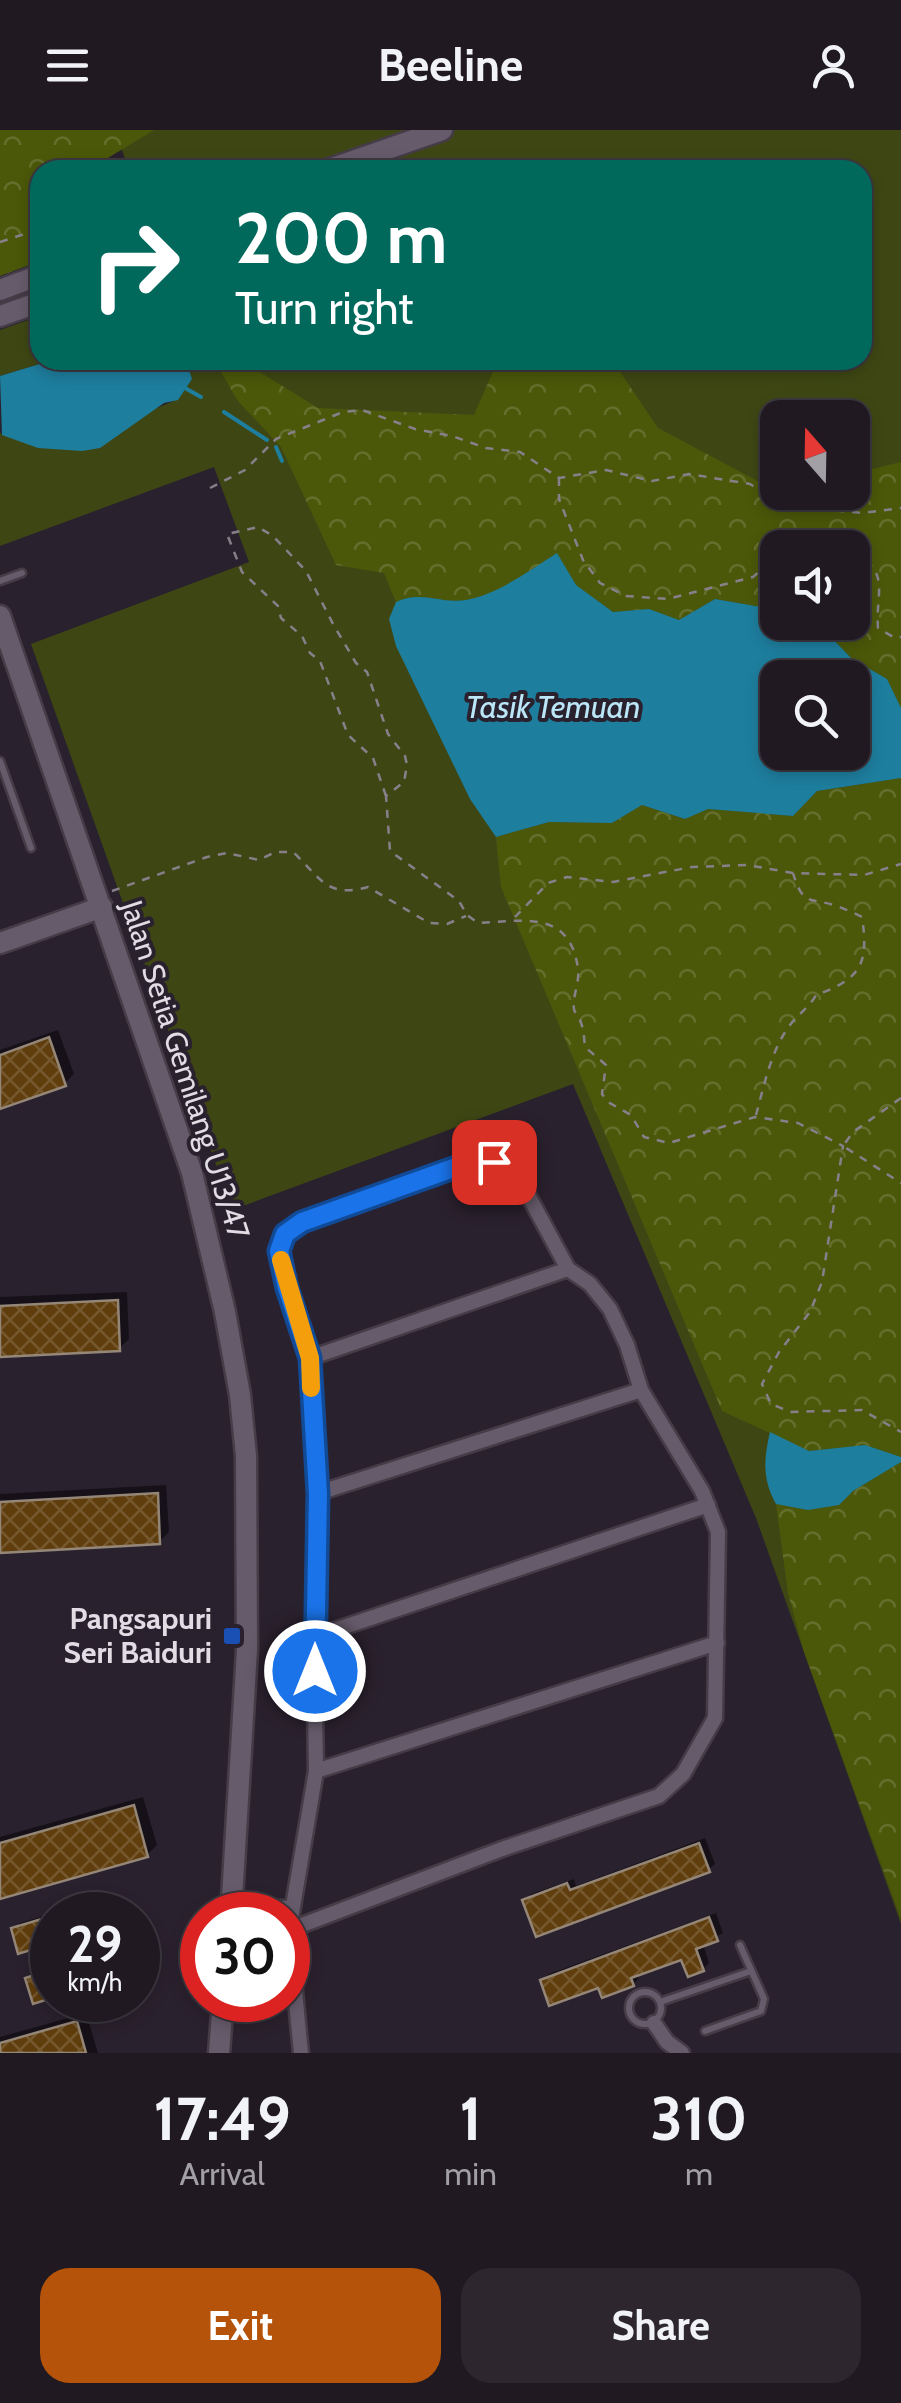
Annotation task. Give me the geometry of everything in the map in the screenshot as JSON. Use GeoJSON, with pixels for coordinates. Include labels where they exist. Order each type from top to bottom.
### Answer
{"type":"FeatureCollection","features":[{"type":"Feature","properties":{"kind":"street"},"geometry":{"type":"LineString","coordinates":[[356,160],[442,130]]}},
{"type":"Feature","properties":{"kind":"street"},"geometry":{"type":"LineString","coordinates":[[0,290],[30,279]]}},
{"type":"Feature","properties":{"kind":"street"},"geometry":{"type":"LineString","coordinates":[[0,316],[30,306]]}},
{"type":"Feature","properties":{"kind":"street","name":"Jalan Setia Gemilang U13/47"},"geometry":{"type":"LineString","coordinates":[[0,616],[192,1173],[222,1296],[240,1394],[246,1456],[247,1650],[233,1892]]}},
{"type":"Feature","properties":{"kind":"street"},"geometry":{"type":"LineString","coordinates":[[0,943],[100,902]]}},
{"type":"Feature","properties":{"kind":"street"},"geometry":{"type":"LineString","coordinates":[[294,1892],[316,1771],[318,1494],[310,1358],[279,1251],[285,1234],[302,1222],[473,1161],[507,1166],[519,1178],[568,1270],[590,1284],[610,1309],[627,1345],[641,1390],[708,1505],[718,1532],[715,1718],[683,1774],[659,1796],[502,1849],[310,1922]]}},
{"type":"Feature","properties":{"kind":"street"},"geometry":{"type":"LineString","coordinates":[[310,1358],[568,1270]]}},
{"type":"Feature","properties":{"kind":"street"},"geometry":{"type":"LineString","coordinates":[[318,1494],[641,1390]]}},
{"type":"Feature","properties":{"kind":"street"},"geometry":{"type":"LineString","coordinates":[[314,1638],[708,1505]]}},
{"type":"Feature","properties":{"kind":"street"},"geometry":{"type":"LineString","coordinates":[[316,1771],[717,1643]]}},
{"type":"Feature","properties":{"kind":"street"},"geometry":{"type":"LineString","coordinates":[[219,2053],[221,2022]]}},
{"type":"Feature","properties":{"kind":"street"},"geometry":{"type":"LineString","coordinates":[[298,2022],[301,2053]]}},
{"type":"Feature","properties":{"kind":"street"},"geometry":{"type":"LineString","coordinates":[[654,2022],[667,2042],[682,2053]]}},
{"type":"Feature","properties":{"kind":"lane"},"geometry":{"type":"LineString","coordinates":[[0,581],[22,574]]}},
{"type":"Feature","properties":{"kind":"lane"},"geometry":{"type":"LineString","coordinates":[[0,761],[31,848]]}},
{"type":"Feature","properties":{"kind":"lane"},"geometry":{"type":"LineString","coordinates":[[704,2030],[761,2012],[764,1999],[740,1945]]}},
{"type":"Feature","properties":{"kind":"lane"},"geometry":{"type":"LineString","coordinates":[[660,2002],[751,1972]]}},
{"type":"Feature","properties":{"kind":"lane"},"geometry":{"type":"LineString","coordinates":[[643,1992],[656,1996],[660,2002],[659,2016],[654,2022],[640,2023],[630,2014],[631,2000],[643,1992]]}},
{"type":"Feature","properties":{"kind":"path"},"geometry":{"type":"LineString","coordinates":[[0,242],[30,232]]}},
{"type":"Feature","properties":{"kind":"path"},"geometry":{"type":"LineString","coordinates":[[210,488],[246,470],[276,439],[344,412],[362,410],[486,448],[520,452],[559,478],[606,470],[652,481],[689,474],[750,484],[775,500],[810,508],[863,513],[901,508]]}},
{"type":"Feature","properties":{"kind":"path"},"geometry":{"type":"LineString","coordinates":[[559,478],[559,499],[583,560],[600,583],[626,596],[668,599],[753,577],[760,571]]}},
{"type":"Feature","properties":{"kind":"path"},"geometry":{"type":"LineString","coordinates":[[386,796],[404,782],[408,773],[405,756],[388,734],[367,672],[356,663],[306,570],[273,536],[258,527],[228,534],[242,572],[278,606],[282,618],[302,636],[310,653],[320,661],[348,735],[373,758],[386,796],[390,850],[459,901],[467,915],[478,922],[514,918],[561,928],[570,941],[578,968],[574,1008],[583,1026],[584,1047],[606,1065],[602,1094],[631,1115],[644,1137],[670,1143],[755,1117],[798,1123],[843,1146],[901,1184]]}},
{"type":"Feature","properties":{"kind":"path"},"geometry":{"type":"LineString","coordinates":[[870,561],[882,583],[876,606],[878,628],[895,638],[901,637]]}},
{"type":"Feature","properties":{"kind":"path"},"geometry":{"type":"LineString","coordinates":[[405,756],[414,753]]}},
{"type":"Feature","properties":{"kind":"path"},"geometry":{"type":"LineString","coordinates":[[100,902],[207,856],[226,852],[259,860],[275,852],[293,852],[312,876],[332,887],[351,892],[368,887],[377,890],[386,900],[408,907],[430,923],[447,924],[467,915]]}},
{"type":"Feature","properties":{"kind":"path"},"geometry":{"type":"LineString","coordinates":[[514,918],[548,883],[567,876],[613,882],[692,867],[747,865],[793,873],[864,875],[901,864]]}},
{"type":"Feature","properties":{"kind":"path"},"geometry":{"type":"LineString","coordinates":[[755,1117],[770,1065],[790,1024],[807,1010],[816,995],[844,985],[862,965],[862,917],[834,904],[808,902],[798,891],[793,873]]}},
{"type":"Feature","properties":{"kind":"path"},"geometry":{"type":"LineString","coordinates":[[901,1098],[853,1132],[843,1146],[822,1282],[810,1312],[778,1352],[762,1384],[770,1404],[791,1412],[862,1410],[901,1432]]}},
{"type":"Feature","properties":{"kind":"green space"},"geometry":{"type":"Polygon","coordinates":[[[0,130],[154,130],[105,160],[30,160],[30,265],[0,276],[0,130]]]}},
{"type":"Feature","properties":{"kind":"green space"},"geometry":{"type":"Polygon","coordinates":[[[115,130],[901,130],[901,1924],[756,1518],[573,1084],[232,1210],[31,644],[249,562],[214,467],[0,546],[0,432],[2,435],[150,411],[178,399],[192,379],[189,370],[872,370],[872,160],[126,160],[115,130]]]}},
{"type":"Feature","properties":{"kind":"green space"},"geometry":{"type":"Polygon","coordinates":[[[30,320],[30,367],[0,376],[0,330],[30,320]]]}},
{"type":"Feature","properties":{"kind":"green space"},"geometry":{"type":"Polygon","coordinates":[[[223,370],[256,370],[318,408],[474,415],[494,370],[619,370],[658,428],[760,482],[760,510],[870,510],[870,470],[901,462],[901,708],[887,679],[870,669],[870,660],[854,660],[834,640],[870,640],[870,530],[760,530],[760,607],[715,599],[679,620],[649,609],[613,612],[576,585],[557,554],[513,582],[478,597],[456,601],[414,597],[396,602],[384,573],[336,565],[281,447],[238,401],[223,370]]]}},
{"type":"Feature","properties":{"kind":"green space"},"geometry":{"type":"Polygon","coordinates":[[[901,778],[901,1457],[865,1445],[809,1451],[722,1411],[501,887],[496,837],[549,822],[612,823],[642,805],[684,819],[708,809],[793,816],[817,791],[901,778]]]}},
{"type":"Feature","properties":{"kind":"green space"},"geometry":{"type":"Polygon","coordinates":[[[901,1462],[901,1919],[804,1652],[788,1593],[776,1504],[808,1510],[839,1505],[853,1491],[901,1462]]]}},
{"type":"Feature","properties":{"kind":"water"},"geometry":{"type":"Polygon","coordinates":[[[30,367],[30,370],[189,370],[192,379],[178,400],[164,403],[100,448],[82,451],[38,448],[2,435],[0,376],[30,367]]]}},
{"type":"Feature","properties":{"kind":"water","name":"Tasik Temuan"},"geometry":{"type":"Polygon","coordinates":[[[557,553],[576,585],[613,612],[649,609],[679,620],[715,599],[760,607],[760,640],[834,640],[854,660],[760,660],[760,770],[870,770],[870,669],[887,679],[901,708],[901,778],[817,791],[793,816],[708,809],[685,819],[642,805],[612,823],[549,822],[496,837],[470,799],[396,646],[389,619],[396,602],[405,599],[466,600],[502,587],[557,553]]]}},
{"type":"Feature","properties":{"kind":"water"},"geometry":{"type":"Polygon","coordinates":[[[770,1432],[809,1451],[865,1445],[901,1457],[901,1462],[853,1491],[839,1505],[808,1510],[776,1504],[766,1468],[770,1432]]]}},
{"type":"Feature","properties":{"kind":"building"},"geometry":{"type":"Polygon","coordinates":[[[49,1037],[66,1086],[0,1109],[0,1055],[49,1037]]]}},
{"type":"Feature","properties":{"kind":"building"},"geometry":{"type":"Polygon","coordinates":[[[118,1300],[120,1351],[0,1357],[0,1306],[118,1300]]]}},
{"type":"Feature","properties":{"kind":"building"},"geometry":{"type":"Polygon","coordinates":[[[158,1493],[160,1544],[0,1553],[0,1502],[158,1493]]]}},
{"type":"Feature","properties":{"kind":"building"},"geometry":{"type":"Polygon","coordinates":[[[134,1805],[148,1857],[0,1899],[0,1843],[134,1805]]]}},
{"type":"Feature","properties":{"kind":"building"},"geometry":{"type":"Polygon","coordinates":[[[699,1843],[710,1872],[536,1937],[522,1900],[567,1883],[570,1890],[699,1843]]]}},
{"type":"Feature","properties":{"kind":"building"},"geometry":{"type":"Polygon","coordinates":[[[709,1917],[718,1941],[696,1949],[704,1971],[688,1977],[681,1960],[631,1978],[634,1986],[602,1998],[598,1988],[549,2006],[540,1980],[709,1917]]]}},
{"type":"Feature","properties":{"kind":"building"},"geometry":{"type":"Polygon","coordinates":[[[30,1922],[30,1950],[18,1954],[11,1928],[30,1922]]]}},
{"type":"Feature","properties":{"kind":"building"},"geometry":{"type":"Polygon","coordinates":[[[77,2022],[86,2053],[0,2053],[0,2043],[77,2022]]]}},
{"type":"Feature","properties":{"kind":"waterway"},"geometry":{"type":"LineString","coordinates":[[185,388],[201,397]]}},
{"type":"Feature","properties":{"kind":"waterway"},"geometry":{"type":"LineString","coordinates":[[224,412],[267,440]]}},
{"type":"Feature","properties":{"kind":"waterway"},"geometry":{"type":"LineString","coordinates":[[276,447],[282,461]]}},
{"type":"Feature","properties":{"kind":"slow traffic"},"geometry":{"type":"LineString","coordinates":[[281,1260],[310,1358],[311,1388]]}},
{"type":"Feature","properties":{"kind":"place","name":"Pangsapuri Seri Baiduri"},"geometry":{"type":"Point","coordinates":[232,1636]}},
{"type":"Feature","properties":{"kind":"route"},"geometry":{"type":"LineString","coordinates":[[315,1671],[318,1494],[310,1358],[279,1251],[285,1234],[302,1222],[473,1161],[494,1162]]}}]}
